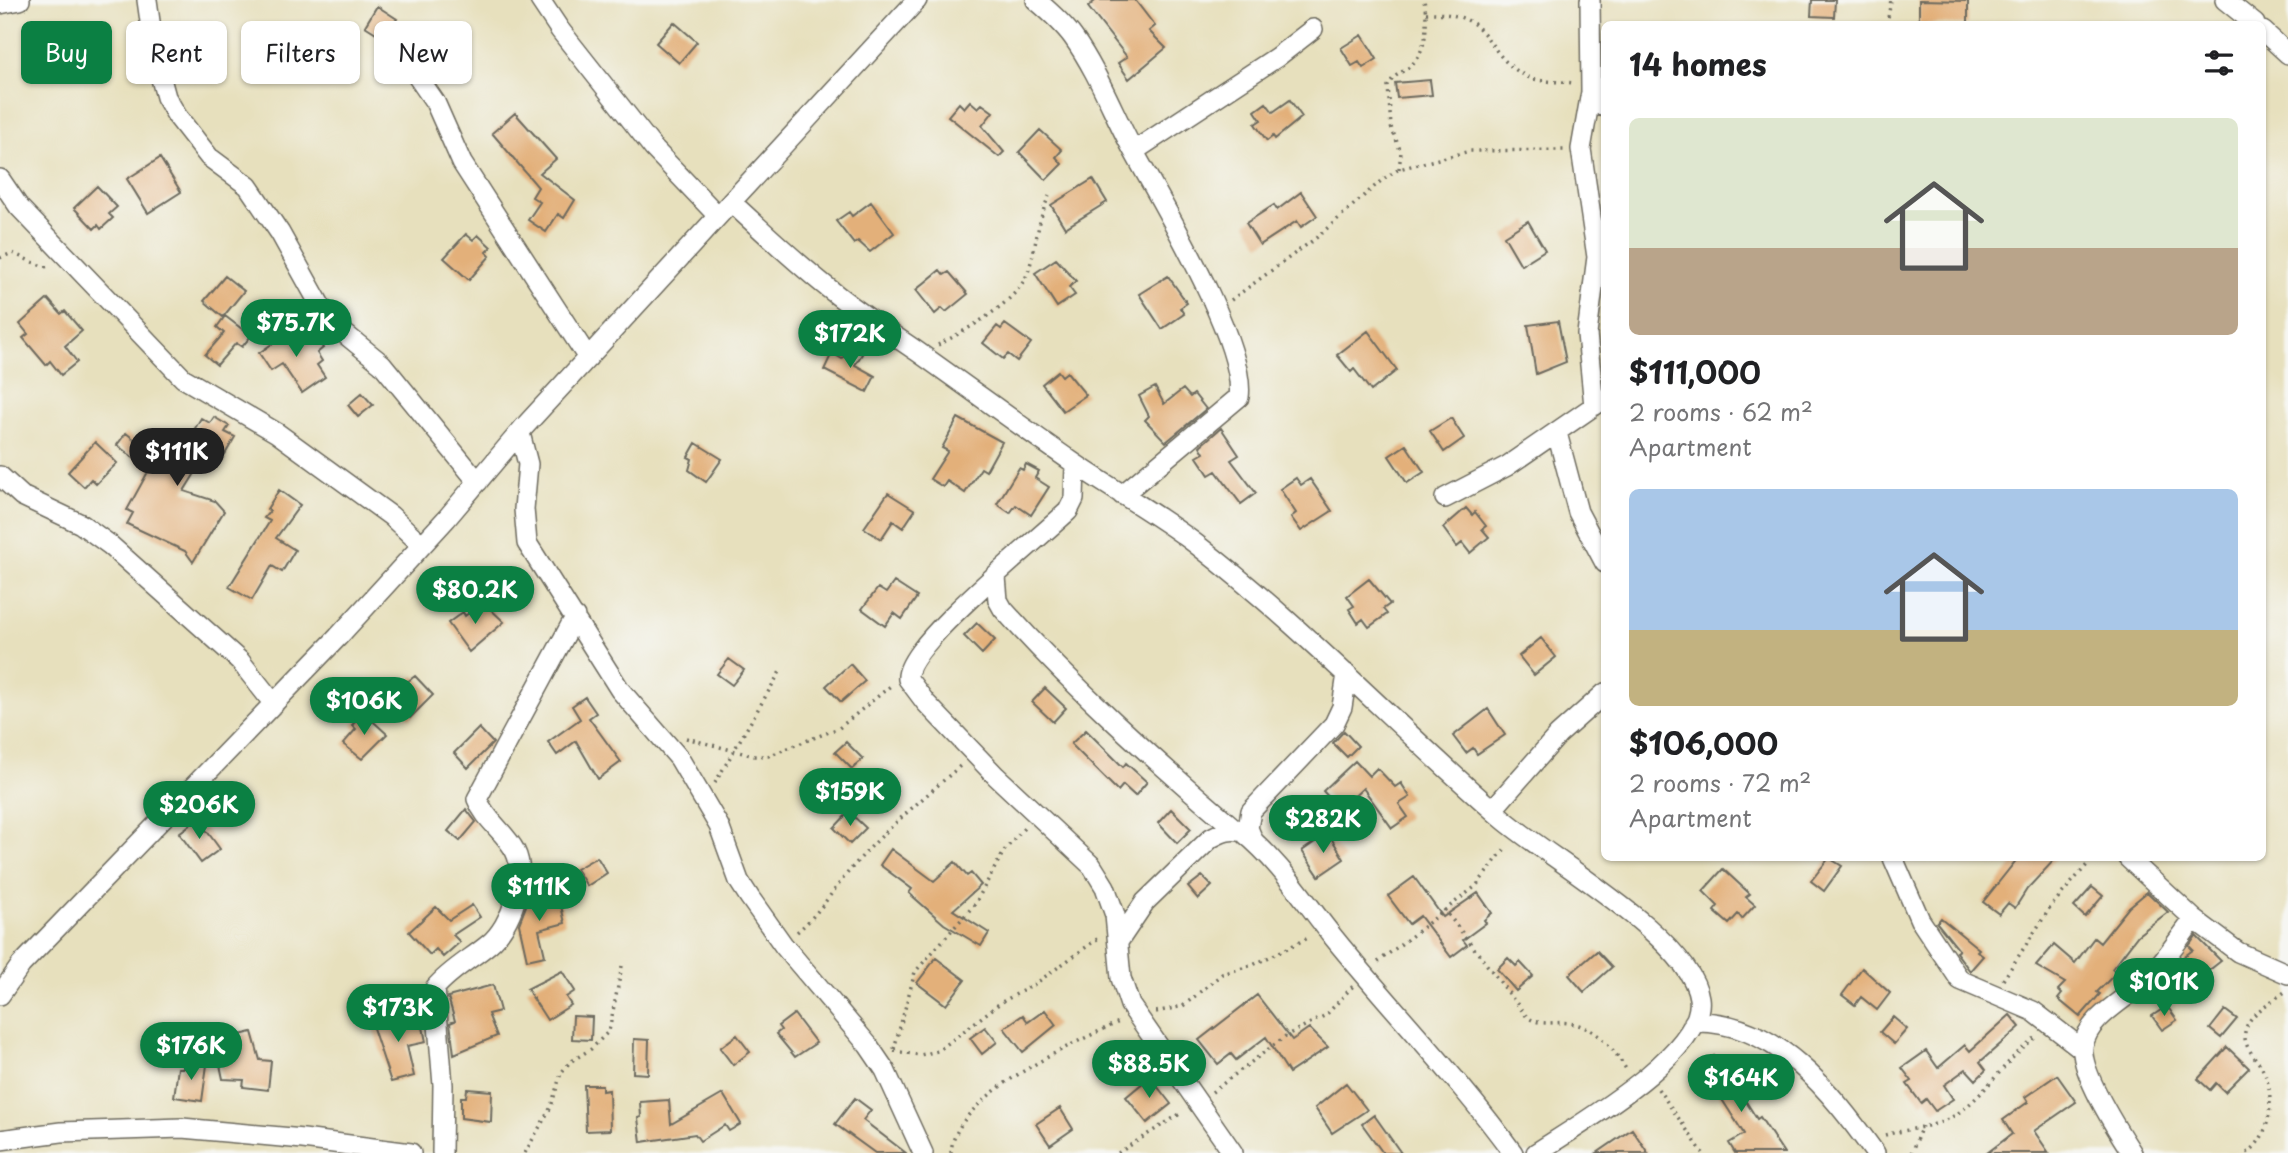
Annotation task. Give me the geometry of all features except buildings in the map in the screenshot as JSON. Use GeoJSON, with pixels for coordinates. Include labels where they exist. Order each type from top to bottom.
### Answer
{"type":"FeatureCollection","features":[{"type":"Feature","properties":{"kind":"street"},"geometry":{"type":"LineString","coordinates":[[0,4],[20,0]]}},
{"type":"Feature","properties":{"kind":"street"},"geometry":{"type":"LineString","coordinates":[[147,0],[155,57],[166,97],[177,116],[209,157],[247,186],[280,233],[329,321],[382,364],[478,482]]}},
{"type":"Feature","properties":{"kind":"street"},"geometry":{"type":"LineString","coordinates":[[540,0],[560,30],[654,149],[724,209],[832,291],[1075,464],[1193,541],[1347,674],[1518,831],[1648,929],[1681,959],[1695,981],[1700,1003],[1694,1022],[1679,1046],[1643,1080],[1536,1153]]}},
{"type":"Feature","properties":{"kind":"street"},"geometry":{"type":"LineString","coordinates":[[0,995],[21,965],[274,704],[422,545],[588,358],[917,0]]}},
{"type":"Feature","properties":{"kind":"street"},"geometry":{"type":"LineString","coordinates":[[1036,0],[1056,17],[1081,49],[1166,208],[1215,312],[1237,365],[1241,383],[1239,397],[1122,495]]}},
{"type":"Feature","properties":{"kind":"street"},"geometry":{"type":"LineString","coordinates":[[1445,498],[1479,482],[1558,433],[1599,402],[1587,334],[1597,249],[1581,149],[1590,88],[1590,0]]}},
{"type":"Feature","properties":{"kind":"street"},"geometry":{"type":"LineString","coordinates":[[2225,0],[2251,21]]}},
{"type":"Feature","properties":{"kind":"street"},"geometry":{"type":"LineString","coordinates":[[1134,151],[1277,57],[1313,29]]}},
{"type":"Feature","properties":{"kind":"street"},"geometry":{"type":"LineString","coordinates":[[2266,34],[2288,54]]}},
{"type":"Feature","properties":{"kind":"street"},"geometry":{"type":"LineString","coordinates":[[423,84],[435,102],[462,163],[588,358]]}},
{"type":"Feature","properties":{"kind":"street"},"geometry":{"type":"LineString","coordinates":[[1590,88],[1595,103],[1601,105]]}},
{"type":"Feature","properties":{"kind":"street"},"geometry":{"type":"LineString","coordinates":[[0,179],[19,207],[183,378],[287,440],[391,516],[422,545]]}},
{"type":"Feature","properties":{"kind":"street"},"geometry":{"type":"LineString","coordinates":[[520,433],[528,464],[524,533],[527,543],[620,690],[679,758],[705,800],[730,852],[739,881],[784,946],[868,1045],[885,1070],[923,1153]]}},
{"type":"Feature","properties":{"kind":"street"},"geometry":{"type":"LineString","coordinates":[[1558,433],[1578,512],[1601,555]]}},
{"type":"Feature","properties":{"kind":"street"},"geometry":{"type":"LineString","coordinates":[[1075,464],[1074,499],[1068,511],[945,622],[907,671],[920,695],[974,754],[1035,815],[1072,844],[1092,866],[1105,887],[1117,934],[1121,978],[1136,1014],[1196,1104],[1233,1153]]}},
{"type":"Feature","properties":{"kind":"street"},"geometry":{"type":"LineString","coordinates":[[0,476],[22,496],[81,524],[110,545],[240,661],[274,704]]}},
{"type":"Feature","properties":{"kind":"street"},"geometry":{"type":"LineString","coordinates":[[996,576],[998,600],[1003,610],[1047,657],[1163,768],[1235,829],[1253,840],[1299,889],[1333,936],[1448,1068],[1513,1153]]}},
{"type":"Feature","properties":{"kind":"street"},"geometry":{"type":"LineString","coordinates":[[442,1153],[443,1086],[435,988],[444,978],[492,942],[511,909],[521,877],[514,848],[480,808],[477,799],[575,617]]}},
{"type":"Feature","properties":{"kind":"street"},"geometry":{"type":"LineString","coordinates":[[1253,840],[1248,828],[1251,811],[1334,724],[1342,707],[1347,674]]}},
{"type":"Feature","properties":{"kind":"street"},"geometry":{"type":"LineString","coordinates":[[1493,809],[1558,734],[1601,696]]}},
{"type":"Feature","properties":{"kind":"street"},"geometry":{"type":"LineString","coordinates":[[1117,934],[1145,902],[1210,838],[1235,829]]}},
{"type":"Feature","properties":{"kind":"street"},"geometry":{"type":"LineString","coordinates":[[1894,861],[1920,920],[1942,958],[1960,981],[2033,1011],[2056,1026],[2082,1049],[2105,1111],[2132,1153]]}},
{"type":"Feature","properties":{"kind":"street"},"geometry":{"type":"LineString","coordinates":[[2131,861],[2194,919],[2238,952],[2288,974]]}},
{"type":"Feature","properties":{"kind":"street"},"geometry":{"type":"LineString","coordinates":[[2082,1049],[2096,1023],[2145,981],[2194,919]]}},
{"type":"Feature","properties":{"kind":"street"},"geometry":{"type":"LineString","coordinates":[[1694,1022],[1716,1021],[1743,1028],[1801,1064],[1845,1112],[1870,1147]]}},
{"type":"Feature","properties":{"kind":"street"},"geometry":{"type":"LineString","coordinates":[[0,1140],[61,1132],[182,1128],[407,1152]]}},
{"type":"Feature","properties":{"kind":"path"},"geometry":{"type":"LineString","coordinates":[[1399,169],[1401,152],[1391,127],[1388,86],[1390,80],[1419,58],[1423,50],[1426,13],[1424,0]]}},
{"type":"Feature","properties":{"kind":"path"},"geometry":{"type":"LineString","coordinates":[[1888,21],[1891,0]]}},
{"type":"Feature","properties":{"kind":"path"},"geometry":{"type":"LineString","coordinates":[[1426,13],[1449,12],[1468,19],[1528,78],[1590,88]]}},
{"type":"Feature","properties":{"kind":"path"},"geometry":{"type":"LineString","coordinates":[[1215,312],[1316,238],[1382,180],[1399,169],[1470,150],[1506,153],[1581,149]]}},
{"type":"Feature","properties":{"kind":"path"},"geometry":{"type":"LineString","coordinates":[[921,354],[990,315],[1015,292],[1029,271],[1038,221],[1049,196]]}},
{"type":"Feature","properties":{"kind":"path"},"geometry":{"type":"LineString","coordinates":[[0,258],[12,253],[44,267],[75,264]]}},
{"type":"Feature","properties":{"kind":"path"},"geometry":{"type":"LineString","coordinates":[[705,800],[781,670]]}},
{"type":"Feature","properties":{"kind":"path"},"geometry":{"type":"LineString","coordinates":[[653,729],[768,756],[821,737],[854,719],[907,671]]}},
{"type":"Feature","properties":{"kind":"path"},"geometry":{"type":"LineString","coordinates":[[784,946],[821,910],[856,863],[884,833],[974,754]]}},
{"type":"Feature","properties":{"kind":"path"},"geometry":{"type":"LineString","coordinates":[[1035,815],[1004,851],[975,904],[915,972],[893,1051],[920,1055],[938,1051],[1000,1003],[1117,934]]}},
{"type":"Feature","properties":{"kind":"path"},"geometry":{"type":"LineString","coordinates":[[1118,1153],[1196,1104],[1287,1035],[1326,1016],[1363,971],[1395,951],[1476,886],[1518,831]]}},
{"type":"Feature","properties":{"kind":"path"},"geometry":{"type":"LineString","coordinates":[[1994,993],[2052,905],[2090,861]]}},
{"type":"Feature","properties":{"kind":"path"},"geometry":{"type":"LineString","coordinates":[[1444,909],[1527,1017],[1547,1025],[1570,1023],[1606,1041],[1643,1080],[1703,1153]]}},
{"type":"Feature","properties":{"kind":"path"},"geometry":{"type":"LineString","coordinates":[[951,1153],[957,1130],[963,1122],[998,1090],[1056,1051],[1136,1014],[1177,1009],[1231,970],[1253,965],[1318,934],[1333,936]]}},
{"type":"Feature","properties":{"kind":"path"},"geometry":{"type":"LineString","coordinates":[[525,1153],[551,1107],[562,1073],[570,1062],[591,1049],[609,1031],[622,966]]}},
{"type":"Feature","properties":{"kind":"path"},"geometry":{"type":"LineString","coordinates":[[2247,1153],[2265,1136],[2269,1116],[2267,1080],[2246,1046],[2245,1033],[2257,1013],[2288,990]]}},
{"type":"Feature","properties":{"kind":"path"},"geometry":{"type":"LineString","coordinates":[[1870,1147],[1923,1125],[1942,1122],[1956,1114],[2023,1046],[2056,1026]]}},
{"type":"Feature","properties":{"kind":"path"},"geometry":{"type":"LineString","coordinates":[[1911,1153],[1923,1125]]}}]}
